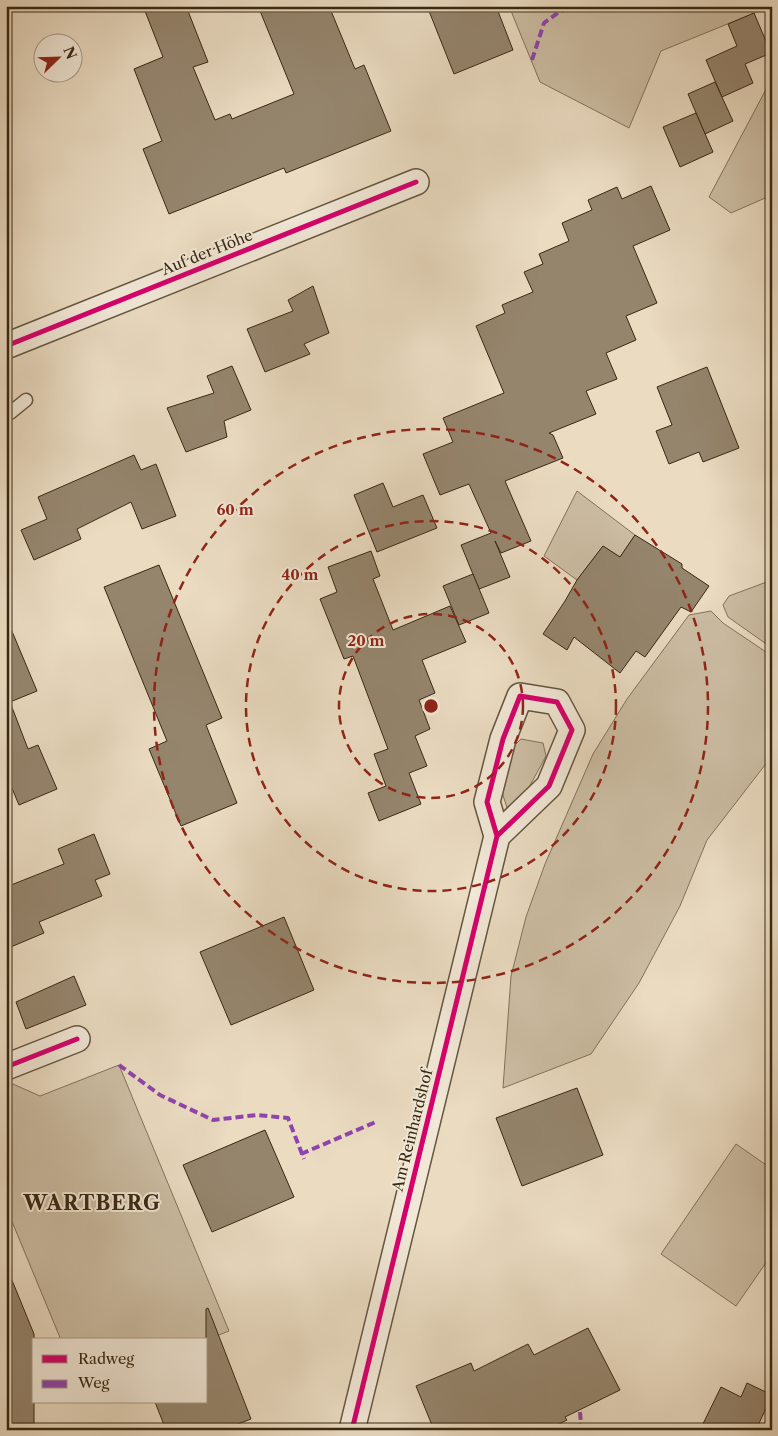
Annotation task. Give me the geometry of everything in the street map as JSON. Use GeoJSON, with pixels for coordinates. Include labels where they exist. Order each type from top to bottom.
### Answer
{"type":"FeatureCollection","features":[{"type":"Feature","properties":{"kind":"street","name":"Auf der Höhe"},"geometry":{"type":"LineString","coordinates":[[6,346],[416,182]]}},
{"type":"Feature","properties":{"kind":"street"},"geometry":{"type":"LineString","coordinates":[[520,696],[557,702],[572,730],[549,786],[496,836],[487,802],[503,739],[520,696]]}},
{"type":"Feature","properties":{"kind":"street","name":"Am Reinhardshof"},"geometry":{"type":"LineString","coordinates":[[352,1430],[496,836]]}},
{"type":"Feature","properties":{"kind":"street"},"geometry":{"type":"LineString","coordinates":[[6,1067],[77,1039]]}},
{"type":"Feature","properties":{"kind":"lane"},"geometry":{"type":"LineString","coordinates":[[6,413],[10,413],[26,400]]}},
{"type":"Feature","properties":{"kind":"shaded area"},"geometry":{"type":"Polygon","coordinates":[[[509,6],[772,6],[772,19],[767,8],[661,51],[629,128],[540,82],[509,6]]]}},
{"type":"Feature","properties":{"kind":"shaded area"},"geometry":{"type":"Polygon","coordinates":[[[772,78],[772,195],[731,213],[709,197],[772,78]]]}},
{"type":"Feature","properties":{"kind":"shaded area"},"geometry":{"type":"Polygon","coordinates":[[[577,491],[635,535],[620,557],[603,546],[577,580],[544,556],[577,491]]]}},
{"type":"Feature","properties":{"kind":"shaded area"},"geometry":{"type":"Polygon","coordinates":[[[772,580],[772,648],[728,617],[723,605],[729,596],[772,580]]]}},
{"type":"Feature","properties":{"kind":"shaded area"},"geometry":{"type":"Polygon","coordinates":[[[711,611],[723,623],[772,656],[772,756],[707,840],[680,906],[639,983],[591,1054],[503,1088],[511,976],[526,917],[545,864],[593,754],[627,699],[689,615],[711,611]]]}},
{"type":"Feature","properties":{"kind":"shaded area"},"geometry":{"type":"Polygon","coordinates":[[[521,739],[543,743],[546,756],[528,789],[509,814],[501,789],[512,748],[521,739]]]}},
{"type":"Feature","properties":{"kind":"shaded area"},"geometry":{"type":"Polygon","coordinates":[[[119,1065],[229,1331],[208,1339],[60,1338],[6,1207],[6,1081],[40,1096],[119,1065]]]}},
{"type":"Feature","properties":{"kind":"shaded area"},"geometry":{"type":"Polygon","coordinates":[[[736,1144],[772,1169],[772,1254],[736,1306],[661,1254],[736,1144]]]}},
{"type":"Feature","properties":{"kind":"building"},"geometry":{"type":"Polygon","coordinates":[[[143,6],[186,6],[208,62],[193,67],[215,120],[230,114],[232,119],[294,94],[258,6],[329,6],[355,69],[364,65],[391,131],[286,173],[284,168],[169,214],[143,149],[162,141],[134,69],[163,57],[143,6]]]}},
{"type":"Feature","properties":{"kind":"building"},"geometry":{"type":"Polygon","coordinates":[[[427,6],[496,6],[513,50],[454,74],[427,6]]]}},
{"type":"Feature","properties":{"kind":"building"},"geometry":{"type":"Polygon","coordinates":[[[754,13],[771,53],[745,64],[753,83],[722,97],[706,60],[737,46],[728,24],[754,13]]]}},
{"type":"Feature","properties":{"kind":"building"},"geometry":{"type":"Polygon","coordinates":[[[715,82],[733,121],[705,134],[688,94],[715,82]]]}},
{"type":"Feature","properties":{"kind":"building"},"geometry":{"type":"Polygon","coordinates":[[[696,113],[713,152],[680,167],[663,127],[696,113]]]}},
{"type":"Feature","properties":{"kind":"building"},"geometry":{"type":"Polygon","coordinates":[[[651,186],[670,230],[633,246],[657,303],[626,316],[636,340],[606,353],[617,379],[586,391],[596,414],[549,433],[553,435],[563,458],[505,481],[531,541],[501,553],[495,541],[510,577],[479,589],[461,545],[491,533],[469,484],[440,495],[423,454],[453,442],[443,418],[504,393],[476,326],[505,313],[502,305],[533,292],[524,272],[543,264],[539,254],[569,241],[562,223],[592,210],[588,200],[617,187],[622,199],[651,186]]]}},
{"type":"Feature","properties":{"kind":"building"},"geometry":{"type":"Polygon","coordinates":[[[313,286],[329,333],[304,344],[310,354],[265,372],[247,329],[293,311],[288,300],[313,286]]]}},
{"type":"Feature","properties":{"kind":"building"},"geometry":{"type":"Polygon","coordinates":[[[232,366],[251,410],[224,421],[227,437],[186,452],[167,408],[214,393],[207,376],[232,366]]]}},
{"type":"Feature","properties":{"kind":"building"},"geometry":{"type":"Polygon","coordinates":[[[707,367],[739,448],[703,462],[699,452],[669,464],[656,431],[672,425],[657,387],[707,367]]]}},
{"type":"Feature","properties":{"kind":"building"},"geometry":{"type":"Polygon","coordinates":[[[134,455],[141,470],[156,464],[176,516],[142,529],[131,502],[77,529],[81,539],[34,560],[21,530],[47,519],[38,497],[134,455]]]}},
{"type":"Feature","properties":{"kind":"building"},"geometry":{"type":"Polygon","coordinates":[[[383,483],[393,507],[423,495],[437,528],[377,552],[354,495],[383,483]]]}},
{"type":"Feature","properties":{"kind":"building"},"geometry":{"type":"Polygon","coordinates":[[[635,535],[682,564],[682,568],[709,586],[691,612],[681,607],[645,657],[636,651],[620,673],[574,637],[567,650],[543,634],[577,580],[603,546],[620,557],[635,535]]]}},
{"type":"Feature","properties":{"kind":"building"},"geometry":{"type":"Polygon","coordinates":[[[371,551],[380,576],[373,579],[393,630],[450,606],[466,642],[422,660],[435,693],[419,700],[430,729],[415,736],[427,766],[409,773],[421,804],[379,821],[368,793],[386,786],[374,754],[388,749],[353,656],[344,659],[320,599],[337,592],[328,567],[371,551]]]}},
{"type":"Feature","properties":{"kind":"building"},"geometry":{"type":"Polygon","coordinates":[[[159,565],[222,718],[206,725],[237,803],[181,826],[149,749],[167,741],[104,587],[159,565]]]}},
{"type":"Feature","properties":{"kind":"building"},"geometry":{"type":"Polygon","coordinates":[[[473,574],[489,613],[459,625],[443,586],[473,574]]]}},
{"type":"Feature","properties":{"kind":"building"},"geometry":{"type":"Polygon","coordinates":[[[6,617],[37,691],[10,702],[28,749],[38,745],[57,789],[19,805],[6,774],[6,617]]]}},
{"type":"Feature","properties":{"kind":"building"},"geometry":{"type":"Polygon","coordinates":[[[94,834],[110,874],[95,880],[102,896],[39,922],[44,933],[6,949],[6,887],[64,864],[58,849],[94,834]]]}},
{"type":"Feature","properties":{"kind":"building"},"geometry":{"type":"Polygon","coordinates":[[[284,917],[314,990],[231,1025],[200,952],[284,917]]]}},
{"type":"Feature","properties":{"kind":"building"},"geometry":{"type":"Polygon","coordinates":[[[74,976],[86,1005],[26,1029],[16,1002],[74,976]]]}},
{"type":"Feature","properties":{"kind":"building"},"geometry":{"type":"Polygon","coordinates":[[[577,1088],[603,1155],[522,1186],[496,1118],[577,1088]]]}},
{"type":"Feature","properties":{"kind":"building"},"geometry":{"type":"Polygon","coordinates":[[[265,1130],[294,1197],[212,1232],[183,1165],[265,1130]]]}},
{"type":"Feature","properties":{"kind":"building"},"geometry":{"type":"Polygon","coordinates":[[[7,1268],[34,1334],[34,1338],[32,1338],[32,1404],[34,1404],[34,1430],[6,1430],[7,1268]]]}},
{"type":"Feature","properties":{"kind":"building"},"geometry":{"type":"Polygon","coordinates":[[[208,1308],[251,1419],[222,1430],[166,1430],[156,1404],[208,1404],[206,1309],[208,1308]]]}},
{"type":"Feature","properties":{"kind":"building"},"geometry":{"type":"Polygon","coordinates":[[[588,1328],[620,1390],[565,1417],[567,1420],[547,1430],[434,1430],[416,1386],[471,1363],[474,1371],[528,1344],[534,1355],[588,1328]]]}},
{"type":"Feature","properties":{"kind":"building"},"geometry":{"type":"Polygon","coordinates":[[[747,1383],[772,1395],[756,1430],[700,1430],[721,1387],[741,1397],[747,1383]]]}},
{"type":"Feature","properties":{"kind":"marked path"},"geometry":{"type":"LineString","coordinates":[[532,60],[544,23],[559,12],[574,6]]}},
{"type":"Feature","properties":{"kind":"marked path"},"geometry":{"type":"LineString","coordinates":[[119,1065],[160,1095],[213,1120],[257,1115],[288,1118],[304,1159]]}},
{"type":"Feature","properties":{"kind":"marked path"},"geometry":{"type":"LineString","coordinates":[[301,1154],[378,1121]]}},
{"type":"Feature","properties":{"kind":"marked path"},"geometry":{"type":"LineString","coordinates":[[576,1430],[581,1424],[580,1412]]}},
{"type":"Feature","properties":{"kind":"cycle path"},"geometry":{"type":"LineString","coordinates":[[6,346],[416,182]]}},
{"type":"Feature","properties":{"kind":"cycle path"},"geometry":{"type":"LineString","coordinates":[[352,1430],[497,836],[487,802],[503,739],[520,696],[557,702],[572,730],[549,786],[497,836]]}},
{"type":"Feature","properties":{"kind":"cycle path"},"geometry":{"type":"LineString","coordinates":[[6,1067],[77,1039]]}},
{"type":"Feature","properties":{"kind":"district","name":"WARTBERG"},"geometry":{"type":"Point","coordinates":[92,1203]}}]}
